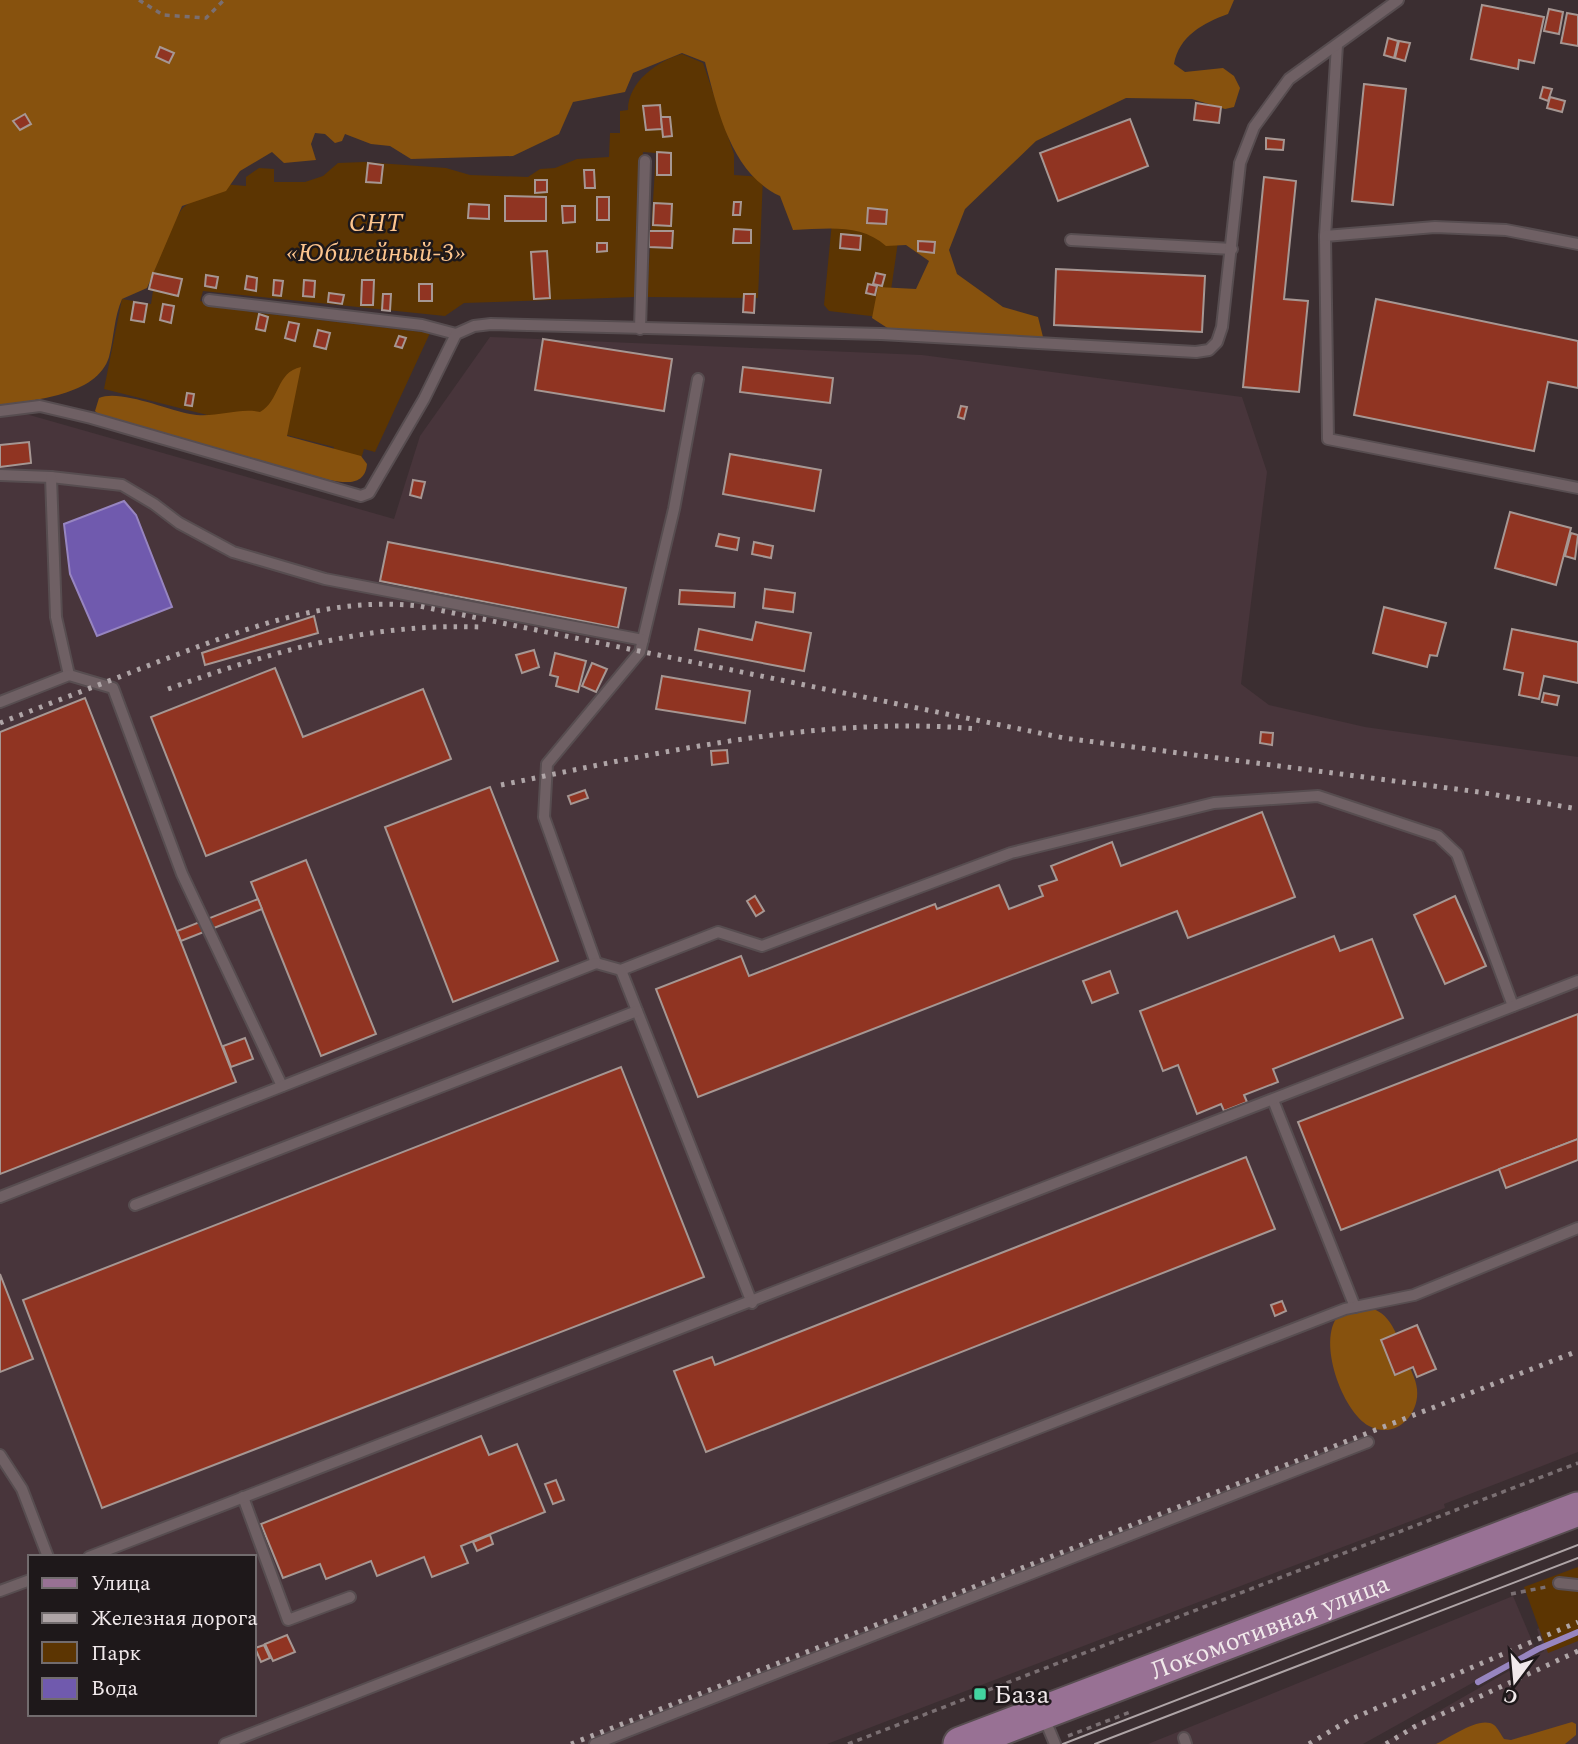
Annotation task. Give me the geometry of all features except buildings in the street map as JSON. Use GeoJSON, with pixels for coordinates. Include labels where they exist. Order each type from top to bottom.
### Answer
{"type":"FeatureCollection","features":[{"type":"Feature","properties":{"kind":"main road","name":"Локомотивная улица"},"geometry":{"type":"LineString","coordinates":[[960,1744],[1578,1509]]}},
{"type":"Feature","properties":{"kind":"lane"},"geometry":{"type":"LineString","coordinates":[[209,300],[422,325],[456,334],[474,326],[491,324],[881,334],[1196,352],[1209,349],[1217,342],[1232,249],[1240,163],[1254,127],[1289,79],[1398,0]]}},
{"type":"Feature","properties":{"kind":"lane"},"geometry":{"type":"LineString","coordinates":[[1338,45],[1325,236],[1328,439],[1578,488]]}},
{"type":"Feature","properties":{"kind":"lane"},"geometry":{"type":"LineString","coordinates":[[640,329],[645,161]]}},
{"type":"Feature","properties":{"kind":"lane"},"geometry":{"type":"LineString","coordinates":[[1325,236],[1459,228],[1506,230],[1578,244]]}},
{"type":"Feature","properties":{"kind":"lane"},"geometry":{"type":"LineString","coordinates":[[1072,240],[1232,249]]}},
{"type":"Feature","properties":{"kind":"lane"},"geometry":{"type":"LineString","coordinates":[[0,411],[40,406],[91,418],[361,496],[369,493],[385,466],[424,399],[456,334]]}},
{"type":"Feature","properties":{"kind":"lane"},"geometry":{"type":"LineString","coordinates":[[596,962],[544,817],[544,776],[547,764],[640,652],[674,509],[698,379]]}},
{"type":"Feature","properties":{"kind":"lane"},"geometry":{"type":"LineString","coordinates":[[0,475],[51,477],[122,485],[155,504],[178,523],[233,552],[325,579],[643,640]]}},
{"type":"Feature","properties":{"kind":"lane"},"geometry":{"type":"LineString","coordinates":[[51,477],[55,617],[69,675]]}},
{"type":"Feature","properties":{"kind":"lane"},"geometry":{"type":"LineString","coordinates":[[0,702],[69,675],[113,688],[183,874],[282,1086]]}},
{"type":"Feature","properties":{"kind":"lane"},"geometry":{"type":"LineString","coordinates":[[0,1197],[596,962],[621,970],[718,932],[762,946],[1011,853],[1214,803],[1318,796],[1438,836],[1457,854],[1513,1006]]}},
{"type":"Feature","properties":{"kind":"lane"},"geometry":{"type":"LineString","coordinates":[[621,970],[752,1303]]}},
{"type":"Feature","properties":{"kind":"lane"},"geometry":{"type":"LineString","coordinates":[[94,1555],[752,1303],[1578,981]]}},
{"type":"Feature","properties":{"kind":"lane"},"geometry":{"type":"LineString","coordinates":[[135,1205],[637,1011]]}},
{"type":"Feature","properties":{"kind":"lane"},"geometry":{"type":"LineString","coordinates":[[1273,1100],[1354,1307]]}},
{"type":"Feature","properties":{"kind":"lane"},"geometry":{"type":"LineString","coordinates":[[225,1744],[1354,1307],[1414,1295],[1578,1228]]}},
{"type":"Feature","properties":{"kind":"lane"},"geometry":{"type":"LineString","coordinates":[[595,1744],[1368,1442]]}},
{"type":"Feature","properties":{"kind":"lane"},"geometry":{"type":"LineString","coordinates":[[0,1455],[22,1489],[47,1555]]}},
{"type":"Feature","properties":{"kind":"lane"},"geometry":{"type":"LineString","coordinates":[[243,1497],[288,1620],[349,1597]]}},
{"type":"Feature","properties":{"kind":"lane"},"geometry":{"type":"LineString","coordinates":[[0,1591],[28,1581]]}},
{"type":"Feature","properties":{"kind":"lane"},"geometry":{"type":"LineString","coordinates":[[1559,1583],[1578,1586]]}},
{"type":"Feature","properties":{"kind":"lane"},"geometry":{"type":"LineString","coordinates":[[1042,1712],[1055,1744]]}},
{"type":"Feature","properties":{"kind":"path"},"geometry":{"type":"LineString","coordinates":[[139,0],[163,15],[206,18],[224,0]]}},
{"type":"Feature","properties":{"kind":"path"},"geometry":{"type":"LineString","coordinates":[[848,1744],[1578,1463]]}},
{"type":"Feature","properties":{"kind":"path"},"geometry":{"type":"LineString","coordinates":[[1511,1594],[1559,1583]]}},
{"type":"Feature","properties":{"kind":"path"},"geometry":{"type":"LineString","coordinates":[[1076,1733],[1133,1711]]}},
{"type":"Feature","properties":{"kind":"shaded area"},"geometry":{"type":"Polygon","coordinates":[[[0,0],[1234,0],[1228,14],[1201,26],[1187,38],[1174,64],[1185,72],[1223,68],[1234,76],[1240,88],[1234,107],[1225,109],[1192,99],[1126,98],[1036,141],[965,209],[949,250],[957,274],[1003,307],[1038,317],[1043,337],[1025,343],[889,329],[872,318],[878,287],[916,289],[929,261],[906,245],[886,246],[854,231],[793,230],[780,196],[763,186],[749,172],[729,139],[705,62],[682,53],[633,73],[625,92],[573,102],[559,134],[513,156],[411,159],[390,146],[371,144],[345,134],[342,141],[335,143],[325,134],[315,133],[311,144],[316,160],[284,163],[272,152],[240,171],[226,191],[182,206],[147,288],[122,299],[109,357],[92,380],[62,394],[0,405],[0,0]]]}},
{"type":"Feature","properties":{"kind":"shaded area"},"geometry":{"type":"Polygon","coordinates":[[[490,337],[922,355],[1242,397],[1267,472],[1241,684],[1269,705],[1365,727],[1578,757],[1578,1452],[1444,1504],[1445,1508],[827,1744],[0,1744],[0,417],[19,412],[394,519],[420,436],[490,337]]]}},
{"type":"Feature","properties":{"kind":"shaded area"},"geometry":{"type":"Polygon","coordinates":[[[301,367],[287,436],[361,456],[367,464],[359,480],[329,480],[99,415],[95,411],[99,398],[119,396],[199,415],[260,412],[271,401],[287,375],[301,367]]]}},
{"type":"Feature","properties":{"kind":"shaded area"},"geometry":{"type":"Polygon","coordinates":[[[1371,1308],[1385,1316],[1394,1329],[1417,1389],[1417,1399],[1410,1416],[1396,1428],[1387,1430],[1378,1430],[1359,1418],[1342,1391],[1331,1358],[1332,1327],[1338,1316],[1371,1308]]]}},
{"type":"Feature","properties":{"kind":"shaded area"},"geometry":{"type":"Polygon","coordinates":[[[1513,1596],[1535,1648],[1363,1744],[1148,1744],[1513,1596]]]}},
{"type":"Feature","properties":{"kind":"shaded area"},"geometry":{"type":"Polygon","coordinates":[[[1578,1613],[1578,1744],[1381,1744],[1544,1651],[1537,1629],[1578,1613]]]}},
{"type":"Feature","properties":{"kind":"shaded area"},"geometry":{"type":"Polygon","coordinates":[[[1572,1722],[1576,1724],[1576,1735],[1565,1744],[1436,1744],[1465,1728],[1481,1723],[1494,1725],[1504,1739],[1511,1740],[1572,1722]]]}},
{"type":"Feature","properties":{"kind":"green space","name":"СНТ «Юбилейный-3»"},"geometry":{"type":"Polygon","coordinates":[[[682,54],[703,63],[734,154],[734,175],[763,177],[758,298],[647,297],[656,153],[643,152],[635,297],[464,303],[445,316],[203,291],[200,301],[251,312],[430,333],[375,452],[364,449],[361,459],[333,452],[334,447],[104,389],[122,299],[151,304],[153,291],[148,290],[150,282],[180,212],[188,204],[214,192],[222,184],[246,186],[246,177],[259,168],[274,169],[274,182],[305,182],[323,176],[338,163],[364,162],[446,168],[470,175],[528,177],[540,169],[555,168],[577,159],[609,157],[610,133],[620,133],[620,111],[628,110],[629,100],[638,82],[654,67],[682,54]]]}},
{"type":"Feature","properties":{"kind":"green space"},"geometry":{"type":"Polygon","coordinates":[[[834,201],[903,207],[887,318],[829,311],[824,305],[834,201]]]}},
{"type":"Feature","properties":{"kind":"green space"},"geometry":{"type":"Polygon","coordinates":[[[1578,1567],[1578,1641],[1548,1653],[1524,1587],[1578,1567]]]}},
{"type":"Feature","properties":{"kind":"water"},"geometry":{"type":"Polygon","coordinates":[[[124,501],[136,515],[172,607],[97,636],[70,574],[64,524],[124,501]]]}},
{"type":"Feature","properties":{"kind":"waterway"},"geometry":{"type":"LineString","coordinates":[[1478,1682],[1538,1649],[1578,1632]]}},
{"type":"Feature","properties":{"kind":"tram line"},"geometry":{"type":"LineString","coordinates":[[1063,1744],[1578,1545]]}},
{"type":"Feature","properties":{"kind":"tram line"},"geometry":{"type":"LineString","coordinates":[[1095,1744],[1578,1558]]}},
{"type":"Feature","properties":{"kind":"railway"},"geometry":{"type":"LineString","coordinates":[[0,723],[255,627],[319,611],[385,604],[419,606],[1064,738],[1479,792],[1578,809]]}},
{"type":"Feature","properties":{"kind":"railway"},"geometry":{"type":"LineString","coordinates":[[168,689],[322,642],[399,630],[482,627]]}},
{"type":"Feature","properties":{"kind":"railway"},"geometry":{"type":"LineString","coordinates":[[501,785],[679,750],[798,732],[858,727],[979,729]]}},
{"type":"Feature","properties":{"kind":"railway"},"geometry":{"type":"LineString","coordinates":[[571,1744],[1578,1351]]}},
{"type":"Feature","properties":{"kind":"railway"},"geometry":{"type":"LineString","coordinates":[[1309,1744],[1349,1720],[1578,1622]]}},
{"type":"Feature","properties":{"kind":"railway"},"geometry":{"type":"LineString","coordinates":[[1386,1744],[1414,1727],[1578,1651]]}},
{"type":"Feature","properties":{"kind":"place","name":"База"},"geometry":{"type":"Point","coordinates":[980,1694]}}]}
